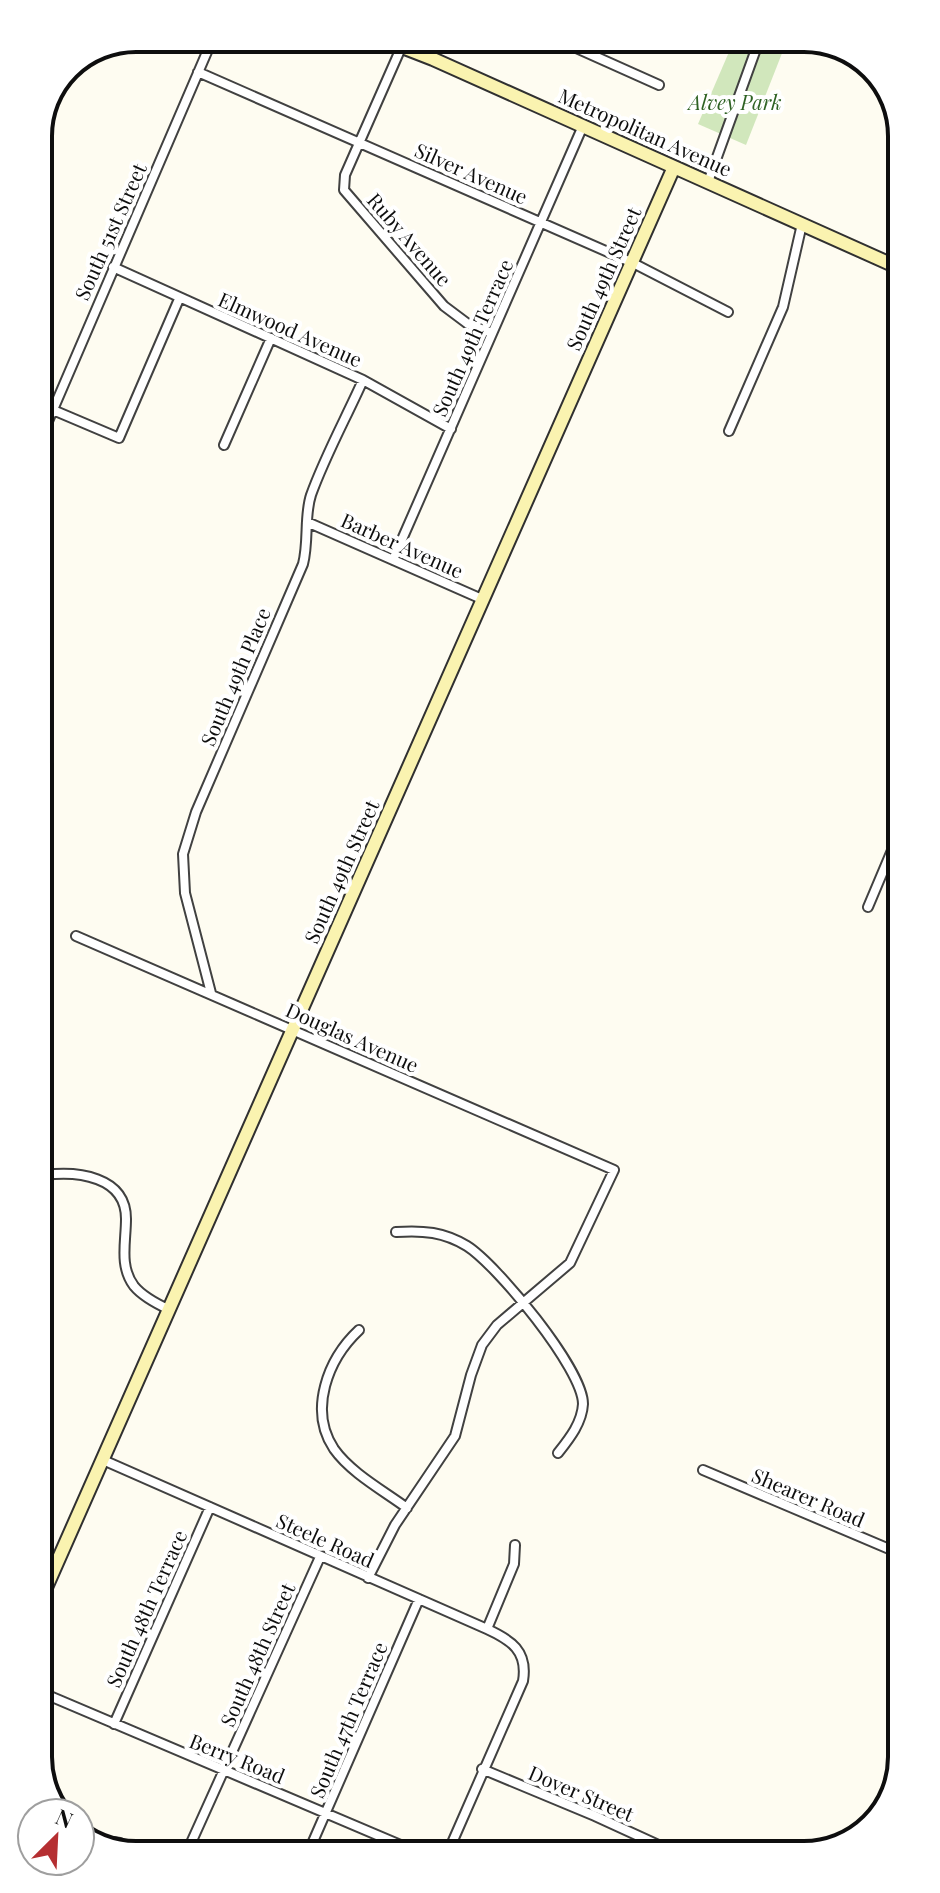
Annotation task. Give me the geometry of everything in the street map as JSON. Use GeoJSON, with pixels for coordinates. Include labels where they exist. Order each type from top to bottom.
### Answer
{"type":"FeatureCollection","features":[{"type":"Feature","properties":{"kind":"street","name":"South 51st Street"},"geometry":{"type":"LineString","coordinates":[[53,410],[207,52]]}},
{"type":"Feature","properties":{"kind":"street"},"geometry":{"type":"LineString","coordinates":[[359,143],[399,52]]}},
{"type":"Feature","properties":{"kind":"street","name":"Metropolitan Avenue"},"geometry":{"type":"LineString","coordinates":[[411,52],[888,263]]}},
{"type":"Feature","properties":{"kind":"street"},"geometry":{"type":"LineString","coordinates":[[585,52],[659,85]]}},
{"type":"Feature","properties":{"kind":"street"},"geometry":{"type":"LineString","coordinates":[[708,182],[755,52]]}},
{"type":"Feature","properties":{"kind":"street","name":"Silver Avenue"},"geometry":{"type":"LineString","coordinates":[[198,72],[633,263],[728,312]]}},
{"type":"Feature","properties":{"kind":"street","name":"South 49th Terrace"},"geometry":{"type":"LineString","coordinates":[[393,560],[582,128]]}},
{"type":"Feature","properties":{"kind":"street","name":"Ruby Avenue"},"geometry":{"type":"LineString","coordinates":[[359,143],[345,175],[344,190],[444,306],[468,324],[492,333]]}},
{"type":"Feature","properties":{"kind":"street","name":"South 49th Street"},"geometry":{"type":"LineString","coordinates":[[52,1574],[674,167]]}},
{"type":"Feature","properties":{"kind":"street"},"geometry":{"type":"LineString","coordinates":[[729,431],[783,307],[802,224]]}},
{"type":"Feature","properties":{"kind":"street","name":"Elmwood Avenue"},"geometry":{"type":"LineString","coordinates":[[113,267],[363,380],[451,429]]}},
{"type":"Feature","properties":{"kind":"street"},"geometry":{"type":"LineString","coordinates":[[53,410],[119,438],[179,299]]}},
{"type":"Feature","properties":{"kind":"street"},"geometry":{"type":"LineString","coordinates":[[224,445],[271,338]]}},
{"type":"Feature","properties":{"kind":"street","name":"South 49th Place"},"geometry":{"type":"LineString","coordinates":[[211,993],[185,893],[183,854],[196,812],[303,564],[308,542],[310,498],[363,380]]}},
{"type":"Feature","properties":{"kind":"street","name":"Barber Avenue"},"geometry":{"type":"LineString","coordinates":[[307,522],[484,600]]}},
{"type":"Feature","properties":{"kind":"street"},"geometry":{"type":"LineString","coordinates":[[868,907],[888,860]]}},
{"type":"Feature","properties":{"kind":"street","name":"Douglas Avenue"},"geometry":{"type":"LineString","coordinates":[[76,936],[614,1170],[570,1263],[523,1303]]}},
{"type":"Feature","properties":{"kind":"street"},"geometry":{"type":"LineString","coordinates":[[52,1174],[85,1175],[105,1182],[118,1193],[126,1215],[124,1259],[128,1274],[142,1294],[170,1310]]}},
{"type":"Feature","properties":{"kind":"street"},"geometry":{"type":"LineString","coordinates":[[396,1232],[436,1232],[479,1254],[523,1303],[568,1363],[583,1403],[574,1432],[558,1453]]}},
{"type":"Feature","properties":{"kind":"street"},"geometry":{"type":"LineString","coordinates":[[368,1578],[395,1525],[455,1436],[482,1345],[497,1325],[523,1303]]}},
{"type":"Feature","properties":{"kind":"street"},"geometry":{"type":"LineString","coordinates":[[359,1330],[347,1341],[324,1384],[326,1434],[336,1451],[407,1508]]}},
{"type":"Feature","properties":{"kind":"street","name":"Steele Road"},"geometry":{"type":"LineString","coordinates":[[103,1460],[487,1629],[515,1645],[525,1663],[523,1681],[482,1769]]}},
{"type":"Feature","properties":{"kind":"street","name":"Shearer Road"},"geometry":{"type":"LineString","coordinates":[[703,1470],[888,1548]]}},
{"type":"Feature","properties":{"kind":"street","name":"South 48th Terrace"},"geometry":{"type":"LineString","coordinates":[[114,1724],[210,1507]]}},
{"type":"Feature","properties":{"kind":"street"},"geometry":{"type":"LineString","coordinates":[[487,1629],[514,1564],[515,1545]]}},
{"type":"Feature","properties":{"kind":"street","name":"South 48th Street"},"geometry":{"type":"LineString","coordinates":[[192,1841],[320,1557]]}},
{"type":"Feature","properties":{"kind":"street","name":"South 47th Terrace"},"geometry":{"type":"LineString","coordinates":[[313,1841],[419,1599]]}},
{"type":"Feature","properties":{"kind":"street","name":"Berry Road"},"geometry":{"type":"LineString","coordinates":[[52,1697],[391,1841]]}},
{"type":"Feature","properties":{"kind":"street"},"geometry":{"type":"LineString","coordinates":[[453,1841],[482,1769]]}},
{"type":"Feature","properties":{"kind":"street","name":"Dover Street"},"geometry":{"type":"LineString","coordinates":[[482,1769],[650,1841]]}},
{"type":"Feature","properties":{"kind":"green space","name":"Alvey Park"},"geometry":{"type":"Polygon","coordinates":[[[729,52],[783,52],[746,145],[698,124],[729,52]]]}}]}
